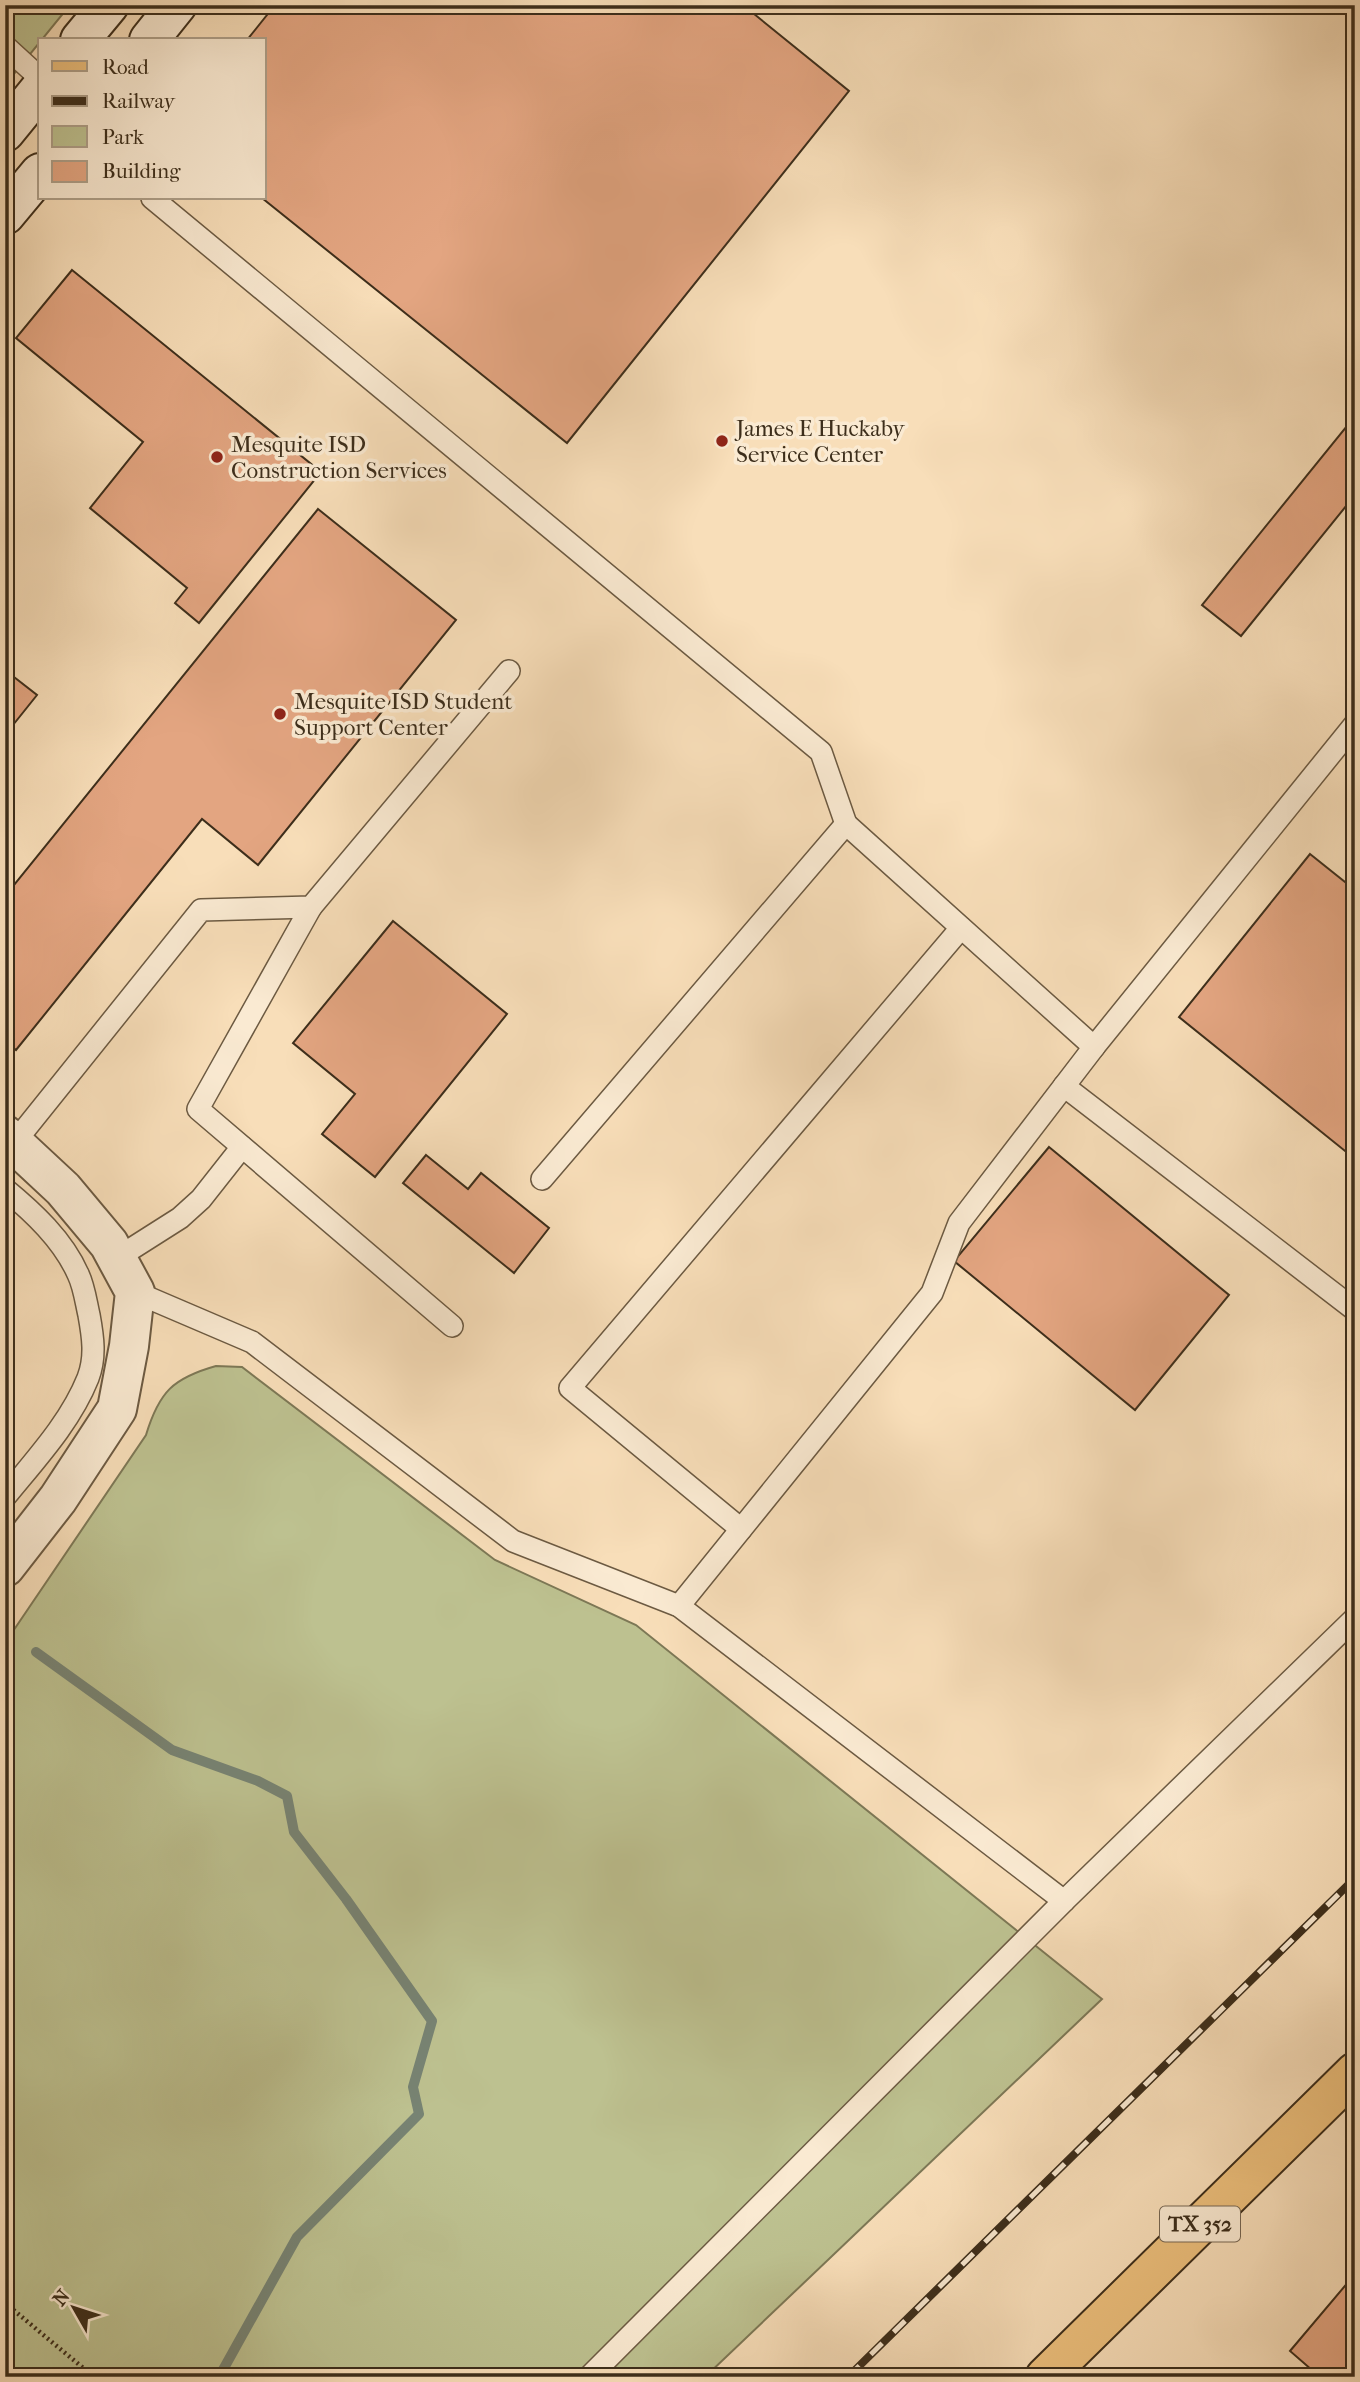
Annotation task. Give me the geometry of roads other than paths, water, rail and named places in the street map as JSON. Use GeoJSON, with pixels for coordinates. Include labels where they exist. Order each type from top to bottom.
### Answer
{"type":"FeatureCollection","features":[{"type":"Feature","properties":{"kind":"main road","name":"TX 352"},"geometry":{"type":"LineString","coordinates":[[1045,2377],[1355,2072]]}},
{"type":"Feature","properties":{"kind":"street"},"geometry":{"type":"LineString","coordinates":[[82,38],[109,5]]}},
{"type":"Feature","properties":{"kind":"street"},"geometry":{"type":"LineString","coordinates":[[151,38],[177,5]]}},
{"type":"Feature","properties":{"kind":"street"},"geometry":{"type":"LineString","coordinates":[[5,132],[38,91]]}},
{"type":"Feature","properties":{"kind":"street"},"geometry":{"type":"LineString","coordinates":[[5,215],[38,175]]}},
{"type":"Feature","properties":{"kind":"street"},"geometry":{"type":"LineString","coordinates":[[5,1567],[58,1499],[117,1409],[129,1346],[135,1292],[109,1244],[62,1189],[10,1139]]}},
{"type":"Feature","properties":{"kind":"lane"},"geometry":{"type":"LineString","coordinates":[[5,46],[38,76]]}},
{"type":"Feature","properties":{"kind":"lane"},"geometry":{"type":"LineString","coordinates":[[154,200],[821,752],[846,824],[1094,1047]]}},
{"type":"Feature","properties":{"kind":"lane"},"geometry":{"type":"LineString","coordinates":[[452,1326],[198,1109],[311,907],[509,671]]}},
{"type":"Feature","properties":{"kind":"lane"},"geometry":{"type":"LineString","coordinates":[[679,1606],[932,1293],[960,1223],[1064,1086],[1355,724]]}},
{"type":"Feature","properties":{"kind":"lane"},"geometry":{"type":"LineString","coordinates":[[542,1179],[846,824]]}},
{"type":"Feature","properties":{"kind":"lane"},"geometry":{"type":"LineString","coordinates":[[10,1139],[201,911],[311,907]]}},
{"type":"Feature","properties":{"kind":"lane"},"geometry":{"type":"LineString","coordinates":[[741,1529],[570,1388],[961,928]]}},
{"type":"Feature","properties":{"kind":"lane"},"geometry":{"type":"LineString","coordinates":[[1064,1086],[1355,1310]]}},
{"type":"Feature","properties":{"kind":"lane"},"geometry":{"type":"LineString","coordinates":[[117,1258],[180,1218],[201,1199],[242,1147]]}},
{"type":"Feature","properties":{"kind":"lane"},"geometry":{"type":"LineString","coordinates":[[5,1189],[32,1210],[78,1274],[95,1345],[89,1376],[76,1404],[50,1443],[5,1497]]}},
{"type":"Feature","properties":{"kind":"lane"},"geometry":{"type":"LineString","coordinates":[[135,1292],[252,1342],[513,1541],[679,1606],[1064,1902]]}},
{"type":"Feature","properties":{"kind":"lane"},"geometry":{"type":"LineString","coordinates":[[589,2377],[1064,1902],[1355,1618]]}},
{"type":"Feature","properties":{"kind":"waterway"},"geometry":{"type":"LineString","coordinates":[[36,1652],[172,1750],[258,1781],[287,1796],[294,1832],[346,1899],[432,2021],[413,2087],[419,2114],[297,2237],[219,2377]]}},
{"type":"Feature","properties":{"kind":"railway"},"geometry":{"type":"LineString","coordinates":[[848,2377],[1355,1878]]}},
{"type":"Feature","properties":{"kind":"place","name":"James E Huckaby Service Center"},"geometry":{"type":"Point","coordinates":[722,441]}},
{"type":"Feature","properties":{"kind":"place","name":"Mesquite ISD Construction Services"},"geometry":{"type":"Point","coordinates":[217,457]}},
{"type":"Feature","properties":{"kind":"place","name":"Mesquite ISD Student Support Center"},"geometry":{"type":"Point","coordinates":[280,714]}}]}
